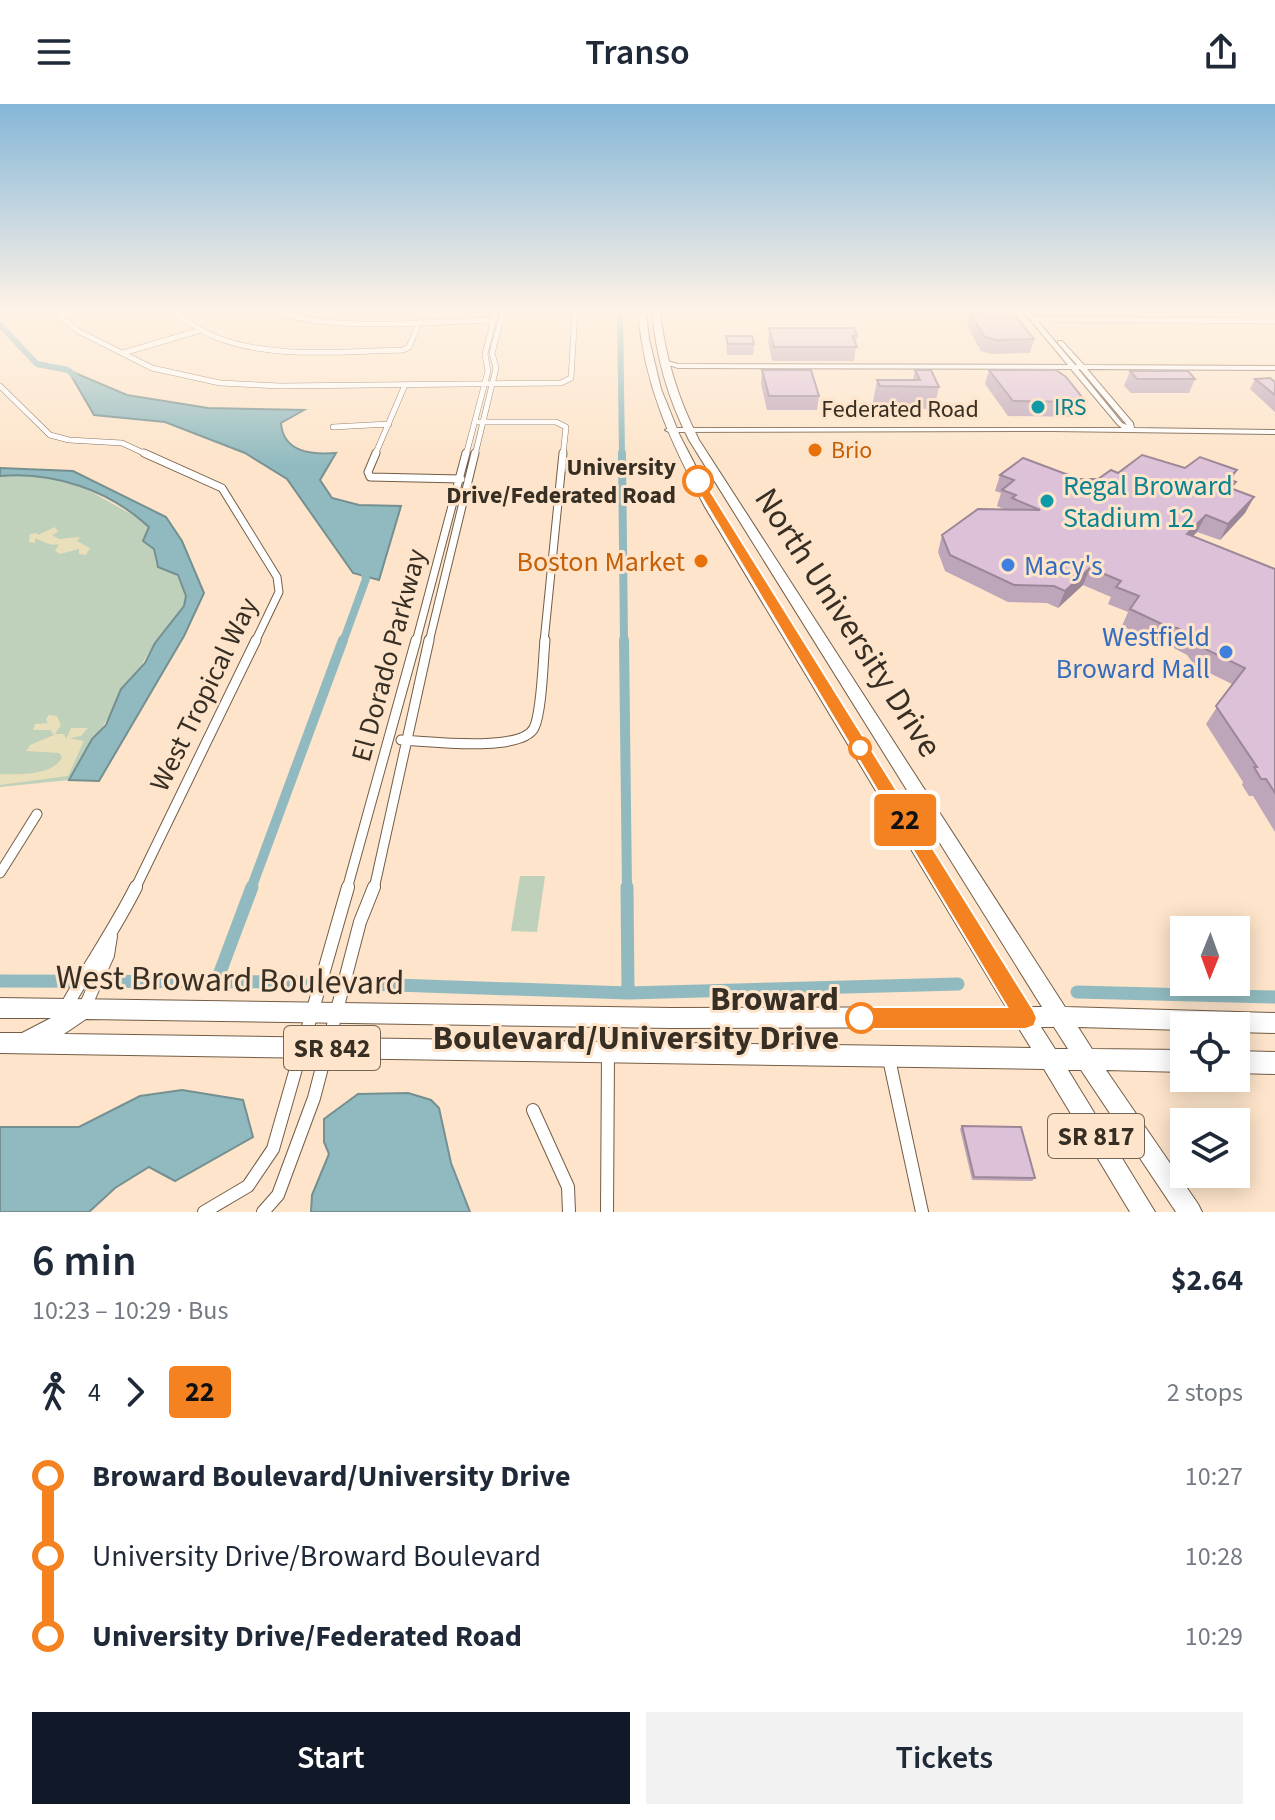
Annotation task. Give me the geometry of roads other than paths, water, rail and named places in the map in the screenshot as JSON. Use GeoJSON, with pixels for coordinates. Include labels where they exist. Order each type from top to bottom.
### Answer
{"type":"FeatureCollection","features":[{"type":"Feature","properties":{"kind":"main road","name":"SR 817"},"geometry":{"type":"LineString","coordinates":[[648,363],[669,430]]}},
{"type":"Feature","properties":{"kind":"main road"},"geometry":{"type":"LineString","coordinates":[[651,363],[665,366]]}},
{"type":"Feature","properties":{"kind":"main road","name":"SR 817"},"geometry":{"type":"LineString","coordinates":[[664,363],[688,429]]}},
{"type":"Feature","properties":{"kind":"main road","name":"North University Drive"},"geometry":{"type":"LineString","coordinates":[[688,429],[776,573],[1086,1059],[1190,1212]]}},
{"type":"Feature","properties":{"kind":"main road","name":"North University Drive"},"geometry":{"type":"LineString","coordinates":[[669,430],[813,673],[1143,1212]]}},
{"type":"Feature","properties":{"kind":"main road"},"geometry":{"type":"LineString","coordinates":[[698,481],[707,487],[753,562],[776,573]]}},
{"type":"Feature","properties":{"kind":"main road"},"geometry":{"type":"LineString","coordinates":[[813,673],[839,687],[885,759],[902,768]]}},
{"type":"Feature","properties":{"kind":"main road","name":"West Broward Boulevard"},"geometry":{"type":"LineString","coordinates":[[0,1008],[671,1018],[1060,1017],[1275,1023]]}},
{"type":"Feature","properties":{"kind":"main road"},"geometry":{"type":"LineString","coordinates":[[22,1044],[50,1031],[75,1009]]}},
{"type":"Feature","properties":{"kind":"main road","name":"SR 842"},"geometry":{"type":"LineString","coordinates":[[0,1043],[1086,1059]]}},
{"type":"Feature","properties":{"kind":"main road"},"geometry":{"type":"LineString","coordinates":[[1086,1059],[1170,1061]]}},
{"type":"Feature","properties":{"kind":"main road"},"geometry":{"type":"LineString","coordinates":[[1250,1062],[1275,1063]]}},
{"type":"Feature","properties":{"kind":"street"},"geometry":{"type":"LineString","coordinates":[[144,363],[166,373],[220,383],[405,385],[567,381],[571,378],[572,363]]}},
{"type":"Feature","properties":{"kind":"street","name":"El Dorado Parkway"},"geometry":{"type":"LineString","coordinates":[[263,1212],[278,1195],[314,1098],[360,922],[373,892],[487,384],[488,363]]}},
{"type":"Feature","properties":{"kind":"street"},"geometry":{"type":"LineString","coordinates":[[1073,363],[1078,369]]}},
{"type":"Feature","properties":{"kind":"street"},"geometry":{"type":"LineString","coordinates":[[1073,363],[1120,424],[1130,429]]}},
{"type":"Feature","properties":{"kind":"street"},"geometry":{"type":"LineString","coordinates":[[665,366],[1275,370]]}},
{"type":"Feature","properties":{"kind":"street"},"geometry":{"type":"LineString","coordinates":[[405,385],[368,472],[370,477],[464,479]]}},
{"type":"Feature","properties":{"kind":"street","name":"West Tropical Way"},"geometry":{"type":"LineString","coordinates":[[0,386],[50,435],[69,440],[122,443],[222,488],[277,577],[279,592],[112,935],[95,987],[75,1009]]}},
{"type":"Feature","properties":{"kind":"street"},"geometry":{"type":"LineString","coordinates":[[390,739],[508,743],[528,737],[536,725],[566,427],[562,423],[478,422]]}},
{"type":"Feature","properties":{"kind":"street"},"geometry":{"type":"LineString","coordinates":[[333,427],[389,424]]}},
{"type":"Feature","properties":{"kind":"street","name":"Federated Road"},"geometry":{"type":"LineString","coordinates":[[669,430],[1130,429],[1275,432]]}},
{"type":"Feature","properties":{"kind":"street","name":"El Dorado Parkway"},"geometry":{"type":"LineString","coordinates":[[204,1212],[248,1186],[273,1149],[315,1011],[359,840],[464,479]]}},
{"type":"Feature","properties":{"kind":"street"},"geometry":{"type":"LineString","coordinates":[[0,873],[4,860],[37,814]]}},
{"type":"Feature","properties":{"kind":"street","name":"West Tropical Way"},"geometry":{"type":"LineString","coordinates":[[75,1009],[78,987],[85,973],[112,935]]}},
{"type":"Feature","properties":{"kind":"street"},"geometry":{"type":"LineString","coordinates":[[607,1212],[608,1054]]}},
{"type":"Feature","properties":{"kind":"street"},"geometry":{"type":"LineString","coordinates":[[889,1058],[922,1212]]}},
{"type":"Feature","properties":{"kind":"street"},"geometry":{"type":"LineString","coordinates":[[533,1110],[568,1187],[569,1212]]}},
{"type":"Feature","properties":{"kind":"water"},"geometry":{"type":"Polygon","coordinates":[[[68,370],[127,395],[208,408],[304,410],[281,423],[283,433],[300,450],[336,453],[320,480],[332,498],[359,505],[401,506],[379,580],[353,573],[287,479],[245,453],[165,422],[94,415],[68,370]]]}},
{"type":"Feature","properties":{"kind":"water"},"geometry":{"type":"Polygon","coordinates":[[[0,468],[73,471],[166,517],[182,541],[204,593],[184,636],[99,781],[69,780],[92,739],[106,725],[121,689],[145,663],[155,643],[184,606],[186,596],[178,575],[158,567],[154,549],[143,541],[149,527],[133,514],[98,493],[79,486],[40,477],[0,476],[0,468]]]}},
{"type":"Feature","properties":{"kind":"water"},"geometry":{"type":"Polygon","coordinates":[[[182,1090],[243,1100],[253,1137],[175,1181],[149,1167],[115,1188],[89,1212],[0,1212],[0,1127],[79,1127],[140,1096],[182,1090]]]}},
{"type":"Feature","properties":{"kind":"water"},"geometry":{"type":"Polygon","coordinates":[[[408,1093],[431,1100],[439,1108],[451,1163],[470,1212],[311,1212],[312,1195],[329,1154],[324,1142],[324,1119],[358,1094],[408,1093]]]}},
{"type":"Feature","properties":{"kind":"waterway"},"geometry":{"type":"LineString","coordinates":[[36,363],[68,370],[76,377]]}},
{"type":"Feature","properties":{"kind":"waterway"},"geometry":{"type":"LineString","coordinates":[[621,363],[622,455]]}},
{"type":"Feature","properties":{"kind":"waterway"},"geometry":{"type":"LineString","coordinates":[[622,453],[624,642]]}},
{"type":"Feature","properties":{"kind":"waterway"},"geometry":{"type":"LineString","coordinates":[[343,642],[366,579],[363,565]]}},
{"type":"Feature","properties":{"kind":"waterway"},"geometry":{"type":"LineString","coordinates":[[251,889],[343,640]]}},
{"type":"Feature","properties":{"kind":"waterway"},"geometry":{"type":"LineString","coordinates":[[624,640],[627,889]]}},
{"type":"Feature","properties":{"kind":"waterway"},"geometry":{"type":"LineString","coordinates":[[216,982],[252,887]]}},
{"type":"Feature","properties":{"kind":"waterway"},"geometry":{"type":"LineString","coordinates":[[627,887],[628,993]]}},
{"type":"Feature","properties":{"kind":"waterway"},"geometry":{"type":"LineString","coordinates":[[0,981],[216,982]]}},
{"type":"Feature","properties":{"kind":"waterway"},"geometry":{"type":"LineString","coordinates":[[216,982],[301,982]]}},
{"type":"Feature","properties":{"kind":"waterway"},"geometry":{"type":"LineString","coordinates":[[367,984],[628,993]]}},
{"type":"Feature","properties":{"kind":"waterway"},"geometry":{"type":"LineString","coordinates":[[628,993],[958,984]]}},
{"type":"Feature","properties":{"kind":"waterway"},"geometry":{"type":"LineString","coordinates":[[1077,992],[1275,997]]}},
{"type":"Feature","properties":{"kind":"place","name":"IRS"},"geometry":{"type":"Point","coordinates":[1038,407]}},
{"type":"Feature","properties":{"kind":"place","name":"Brio"},"geometry":{"type":"Point","coordinates":[815,450]}},
{"type":"Feature","properties":{"kind":"place","name":"University Drive/Federated Road"},"geometry":{"type":"Point","coordinates":[698,481]}},
{"type":"Feature","properties":{"kind":"place","name":"Regal Broward Stadium 12"},"geometry":{"type":"Point","coordinates":[1047,501]}},
{"type":"Feature","properties":{"kind":"place","name":"Boston Market"},"geometry":{"type":"Point","coordinates":[701,561]}},
{"type":"Feature","properties":{"kind":"place","name":"Macy's"},"geometry":{"type":"Point","coordinates":[1008,565]}},
{"type":"Feature","properties":{"kind":"place","name":"Westfield Broward Mall"},"geometry":{"type":"Point","coordinates":[1226,652]}},
{"type":"Feature","properties":{"kind":"place","name":"Broward Boulevard/University Drive"},"geometry":{"type":"Point","coordinates":[861,1018]}}]}
